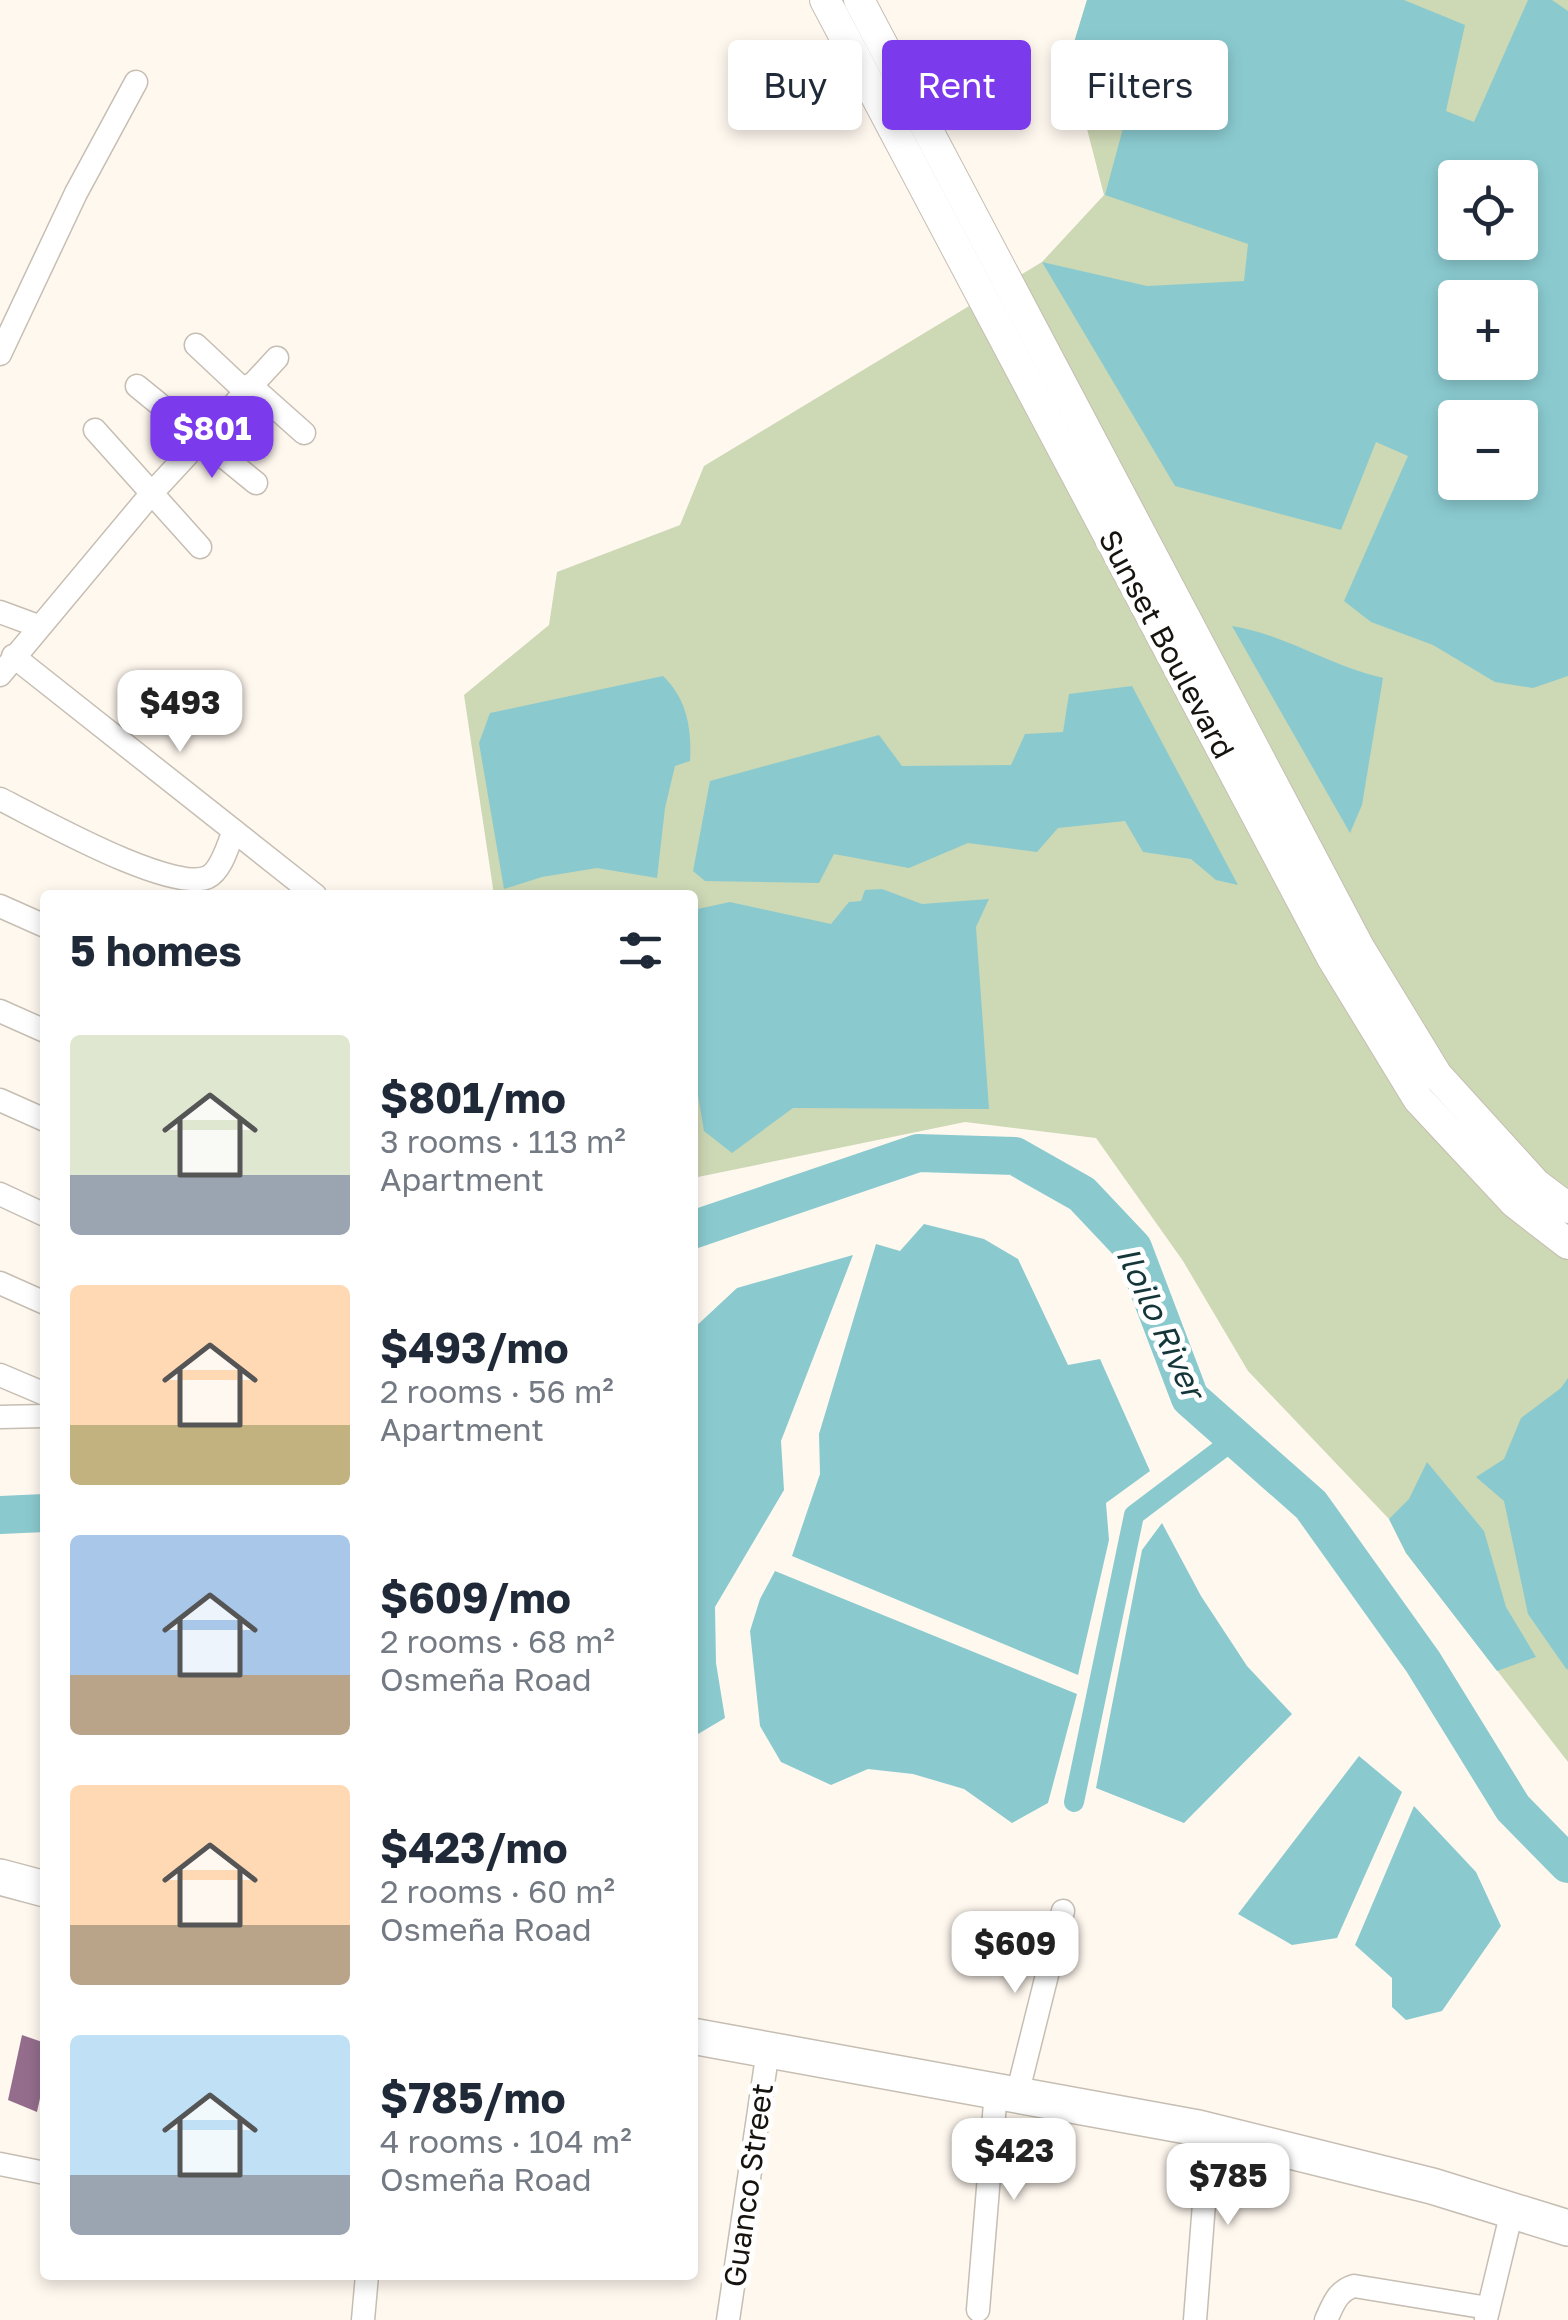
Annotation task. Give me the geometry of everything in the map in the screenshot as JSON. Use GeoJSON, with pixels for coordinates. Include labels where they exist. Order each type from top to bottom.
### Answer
{"type":"FeatureCollection","features":[{"type":"Feature","properties":{"kind":"main road","name":"Sunset Boulevard"},"geometry":{"type":"LineString","coordinates":[[825,0],[1311,886],[1359,947],[1437,1075],[1536,1184],[1568,1208]]}},
{"type":"Feature","properties":{"kind":"main road","name":"Sunset Boulevard"},"geometry":{"type":"LineString","coordinates":[[859,0],[1311,886],[1332,958],[1418,1098],[1515,1204],[1568,1244]]}},
{"type":"Feature","properties":{"kind":"main road"},"geometry":{"type":"LineString","coordinates":[[0,1877],[40,1888]]}},
{"type":"Feature","properties":{"kind":"main road"},"geometry":{"type":"LineString","coordinates":[[698,2037],[1213,2132],[1432,2186],[1568,2228]]}},
{"type":"Feature","properties":{"kind":"street"},"geometry":{"type":"LineString","coordinates":[[0,354],[76,193],[136,82]]}},
{"type":"Feature","properties":{"kind":"street"},"geometry":{"type":"LineString","coordinates":[[196,345],[304,433]]}},
{"type":"Feature","properties":{"kind":"street"},"geometry":{"type":"LineString","coordinates":[[277,358],[150,494],[6,665],[234,830],[309,890]]}},
{"type":"Feature","properties":{"kind":"street"},"geometry":{"type":"LineString","coordinates":[[137,386],[256,484]]}},
{"type":"Feature","properties":{"kind":"street"},"geometry":{"type":"LineString","coordinates":[[95,430],[200,547]]}},
{"type":"Feature","properties":{"kind":"street"},"geometry":{"type":"LineString","coordinates":[[0,612],[38,626]]}},
{"type":"Feature","properties":{"kind":"street"},"geometry":{"type":"LineString","coordinates":[[0,798],[136,866],[185,880],[208,877],[215,871],[234,830]]}},
{"type":"Feature","properties":{"kind":"street"},"geometry":{"type":"LineString","coordinates":[[0,906],[40,924]]}},
{"type":"Feature","properties":{"kind":"street"},"geometry":{"type":"LineString","coordinates":[[0,1011],[40,1029]]}},
{"type":"Feature","properties":{"kind":"street"},"geometry":{"type":"LineString","coordinates":[[0,1100],[40,1118]]}},
{"type":"Feature","properties":{"kind":"street"},"geometry":{"type":"LineString","coordinates":[[0,1194],[40,1213]]}},
{"type":"Feature","properties":{"kind":"street"},"geometry":{"type":"LineString","coordinates":[[0,1283],[40,1300]]}},
{"type":"Feature","properties":{"kind":"street"},"geometry":{"type":"LineString","coordinates":[[0,1374],[40,1392]]}},
{"type":"Feature","properties":{"kind":"street"},"geometry":{"type":"LineString","coordinates":[[0,1417],[40,1416]]}},
{"type":"Feature","properties":{"kind":"street"},"geometry":{"type":"LineString","coordinates":[[978,2310],[1007,2093],[1064,1911]]}},
{"type":"Feature","properties":{"kind":"street","name":"Guanco Street"},"geometry":{"type":"LineString","coordinates":[[728,2320],[768,2050]]}},
{"type":"Feature","properties":{"kind":"street"},"geometry":{"type":"LineString","coordinates":[[1195,2320],[1204,2192],[1213,2132]]}},
{"type":"Feature","properties":{"kind":"street"},"geometry":{"type":"LineString","coordinates":[[0,2164],[40,2172]]}},
{"type":"Feature","properties":{"kind":"street"},"geometry":{"type":"LineString","coordinates":[[1326,2320],[1336,2298],[1344,2289],[1354,2286],[1487,2314],[1512,2210]]}},
{"type":"Feature","properties":{"kind":"street"},"geometry":{"type":"LineString","coordinates":[[362,2320],[366,2280]]}},
{"type":"Feature","properties":{"kind":"green space"},"geometry":{"type":"Polygon","coordinates":[[[1087,0],[1568,0],[1568,1762],[1406,1553],[1389,1519],[1248,1371],[1183,1261],[1096,1138],[965,1122],[698,1177],[698,890],[493,890],[464,695],[549,625],[557,572],[680,525],[704,466],[1042,262],[1104,195],[1087,130],[1228,130],[1228,40],[1075,40],[1087,0]]]}},
{"type":"Feature","properties":{"kind":"water"},"geometry":{"type":"Polygon","coordinates":[[[1087,0],[1404,0],[1465,25],[1446,111],[1474,122],[1528,0],[1552,0],[1568,11],[1568,676],[1533,688],[1495,682],[1433,645],[1371,622],[1344,601],[1408,456],[1376,442],[1341,530],[1175,486],[1042,262],[1147,286],[1244,281],[1248,244],[1105,195],[1123,130],[1228,130],[1228,40],[1075,40],[1087,0]]]}},
{"type":"Feature","properties":{"kind":"water"},"geometry":{"type":"Polygon","coordinates":[[[1232,626],[1271,636],[1383,678],[1362,805],[1350,833],[1232,626]]]}},
{"type":"Feature","properties":{"kind":"water"},"geometry":{"type":"Polygon","coordinates":[[[663,676],[683,705],[689,726],[690,761],[675,766],[665,808],[657,878],[597,868],[542,877],[504,889],[479,743],[490,713],[663,676]]]}},
{"type":"Feature","properties":{"kind":"water"},"geometry":{"type":"Polygon","coordinates":[[[1132,686],[1238,885],[1216,880],[1191,859],[1143,852],[1125,821],[1058,828],[1037,852],[968,843],[909,868],[834,854],[819,883],[705,881],[693,871],[710,781],[879,735],[902,766],[1011,765],[1025,734],[1063,732],[1069,694],[1132,686]]]}},
{"type":"Feature","properties":{"kind":"water"},"geometry":{"type":"Polygon","coordinates":[[[882,889],[922,904],[989,899],[976,927],[989,1109],[793,1108],[732,1153],[704,1131],[698,1096],[698,909],[730,902],[831,924],[849,902],[861,901],[865,890],[882,889]]]}},
{"type":"Feature","properties":{"kind":"water"},"geometry":{"type":"Polygon","coordinates":[[[924,1224],[984,1239],[1018,1259],[1068,1365],[1100,1359],[1150,1471],[1106,1503],[1109,1540],[1078,1675],[792,1556],[820,1474],[819,1434],[876,1244],[900,1251],[924,1224]]]}},
{"type":"Feature","properties":{"kind":"water"},"geometry":{"type":"Polygon","coordinates":[[[853,1255],[781,1441],[784,1490],[715,1607],[716,1663],[725,1718],[698,1734],[698,1324],[737,1288],[853,1255]]]}},
{"type":"Feature","properties":{"kind":"water"},"geometry":{"type":"Polygon","coordinates":[[[1568,1378],[1567,1670],[1528,1614],[1504,1501],[1476,1477],[1504,1459],[1521,1418],[1561,1388],[1568,1378]]]}},
{"type":"Feature","properties":{"kind":"water"},"geometry":{"type":"Polygon","coordinates":[[[1427,1462],[1484,1531],[1506,1607],[1536,1657],[1497,1671],[1406,1553],[1389,1519],[1409,1499],[1427,1462]]]}},
{"type":"Feature","properties":{"kind":"water"},"geometry":{"type":"Polygon","coordinates":[[[1162,1523],[1201,1596],[1247,1666],[1292,1714],[1184,1823],[1096,1788],[1142,1550],[1162,1523]]]}},
{"type":"Feature","properties":{"kind":"water"},"geometry":{"type":"Polygon","coordinates":[[[775,1571],[1077,1694],[1048,1803],[1012,1823],[964,1789],[913,1774],[868,1769],[831,1785],[781,1762],[760,1726],[750,1631],[760,1599],[775,1571]]]}},
{"type":"Feature","properties":{"kind":"water"},"geometry":{"type":"Polygon","coordinates":[[[1359,1756],[1402,1792],[1337,1938],[1292,1945],[1238,1914],[1359,1756]]]}},
{"type":"Feature","properties":{"kind":"water"},"geometry":{"type":"Polygon","coordinates":[[[1414,1806],[1476,1872],[1501,1926],[1442,2011],[1406,2020],[1392,2007],[1392,1978],[1355,1945],[1414,1806]]]}},
{"type":"Feature","properties":{"kind":"building"},"geometry":{"type":"Polygon","coordinates":[[[22,2035],[40,2041],[37,2112],[8,2100],[22,2035]]]}},
{"type":"Feature","properties":{"kind":"waterway","name":"Iloilo River"},"geometry":{"type":"LineString","coordinates":[[698,1228],[918,1153],[1015,1156],[1082,1194],[1133,1248],[1190,1398],[1311,1505],[1423,1662],[1513,1808],[1568,1864]]}},
{"type":"Feature","properties":{"kind":"waterway"},"geometry":{"type":"LineString","coordinates":[[1074,1802],[1134,1515],[1236,1438]]}},
{"type":"Feature","properties":{"kind":"waterway","name":"Iloilo River"},"geometry":{"type":"LineString","coordinates":[[0,1515],[40,1513]]}}]}
